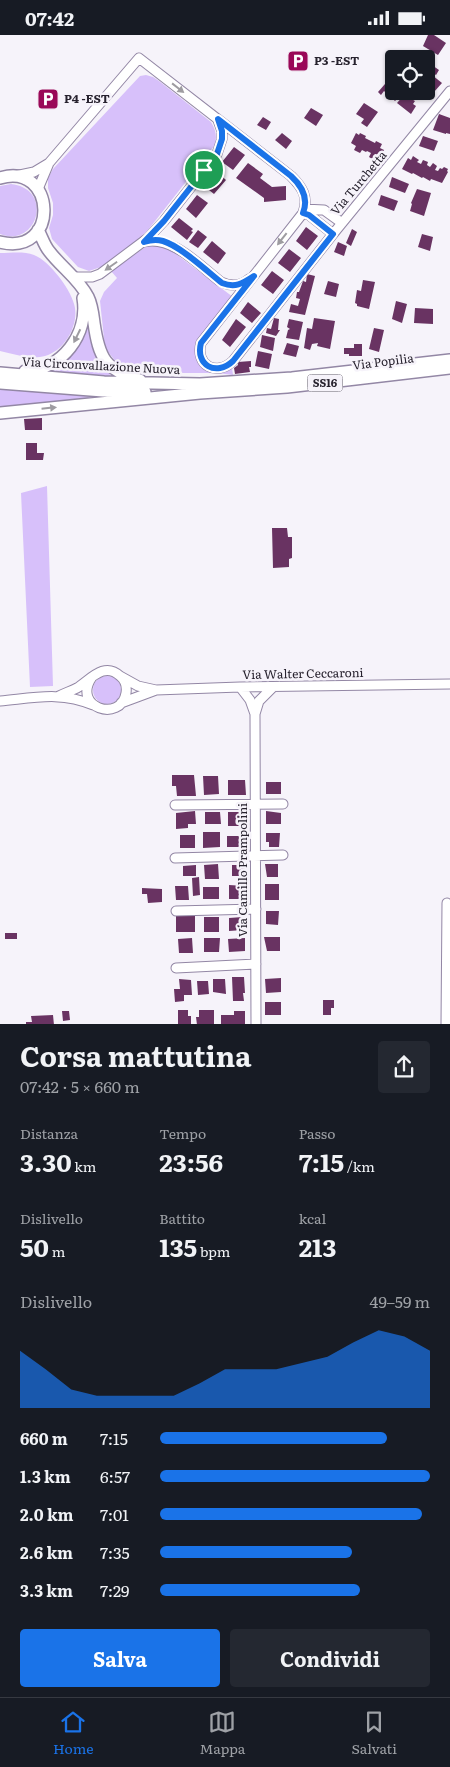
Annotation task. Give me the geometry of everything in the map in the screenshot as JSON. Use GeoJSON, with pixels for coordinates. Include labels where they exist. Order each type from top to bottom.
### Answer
{"type":"FeatureCollection","features":[{"type":"Feature","properties":{"kind":"main road"},"geometry":{"type":"LineString","coordinates":[[0,178],[15,176],[32,183],[38,189],[43,199],[45,210],[43,221],[38,230],[28,240],[8,244],[0,242]]}},
{"type":"Feature","properties":{"kind":"main road"},"geometry":{"type":"LineString","coordinates":[[38,230],[48,250],[74,277],[88,296],[101,355],[117,371],[132,378],[151,383]]}},
{"type":"Feature","properties":{"kind":"main road"},"geometry":{"type":"LineString","coordinates":[[28,240],[48,250]]}},
{"type":"Feature","properties":{"kind":"main road"},"geometry":{"type":"LineString","coordinates":[[0,369],[35,371],[62,356],[79,335],[83,323],[85,307],[82,289]]}},
{"type":"Feature","properties":{"kind":"main road","name":"Via Popilia"},"geometry":{"type":"LineString","coordinates":[[200,388],[450,359]]}},
{"type":"Feature","properties":{"kind":"main road","name":"Via Popilia"},"geometry":{"type":"LineString","coordinates":[[200,388],[287,387],[450,368]]}},
{"type":"Feature","properties":{"kind":"main road","name":"Via Circonvallazione Nuova"},"geometry":{"type":"LineString","coordinates":[[0,373],[200,388]]}},
{"type":"Feature","properties":{"kind":"main road","name":"Via Circonvallazione Nuova"},"geometry":{"type":"LineString","coordinates":[[0,383],[103,391],[200,388]]}},
{"type":"Feature","properties":{"kind":"main road"},"geometry":{"type":"LineString","coordinates":[[0,413],[200,388]]}},
{"type":"Feature","properties":{"kind":"street"},"geometry":{"type":"LineString","coordinates":[[38,189],[49,163],[139,57],[291,176],[300,184],[305,198],[304,211],[254,276],[244,283],[230,286],[222,283],[173,245],[161,241],[151,240],[144,242]]}},
{"type":"Feature","properties":{"kind":"street","name":"Via Turchetta"},"geometry":{"type":"LineString","coordinates":[[254,276],[201,343],[200,349],[203,361],[214,369],[227,367],[233,361],[333,234],[450,91]]}},
{"type":"Feature","properties":{"kind":"street"},"geometry":{"type":"LineString","coordinates":[[74,277],[92,277],[100,273],[144,242],[164,221],[217,154],[222,139],[222,131],[218,119]]}},
{"type":"Feature","properties":{"kind":"street"},"geometry":{"type":"LineString","coordinates":[[15,176],[34,172],[49,163]]}},
{"type":"Feature","properties":{"kind":"street"},"geometry":{"type":"LineString","coordinates":[[304,211],[324,210],[342,223]]}},
{"type":"Feature","properties":{"kind":"street"},"geometry":{"type":"LineString","coordinates":[[304,211],[333,234]]}},
{"type":"Feature","properties":{"kind":"street","name":"Via Walter Ceccaroni"},"geometry":{"type":"LineString","coordinates":[[92,677],[97,673],[109,670],[138,686],[156,690],[450,684]]}},
{"type":"Feature","properties":{"kind":"street"},"geometry":{"type":"LineString","coordinates":[[120,676],[124,681],[126,693],[121,703]]}},
{"type":"Feature","properties":{"kind":"street"},"geometry":{"type":"LineString","coordinates":[[0,701],[59,696],[77,688],[92,677]]}},
{"type":"Feature","properties":{"kind":"street"},"geometry":{"type":"LineString","coordinates":[[92,677],[87,688],[87,694],[93,705]]}},
{"type":"Feature","properties":{"kind":"street","name":"Via Camillo Prampolini"},"geometry":{"type":"LineString","coordinates":[[240,687],[250,700],[255,715]]}},
{"type":"Feature","properties":{"kind":"street","name":"Via Camillo Prampolini"},"geometry":{"type":"LineString","coordinates":[[256,1024],[255,715],[259,701],[273,687]]}},
{"type":"Feature","properties":{"kind":"street","name":"Via Walter Ceccaroni"},"geometry":{"type":"LineString","coordinates":[[59,696],[78,698],[104,710],[116,707],[121,703],[156,690]]}},
{"type":"Feature","properties":{"kind":"street"},"geometry":{"type":"LineString","coordinates":[[175,805],[283,804]]}},
{"type":"Feature","properties":{"kind":"street"},"geometry":{"type":"LineString","coordinates":[[175,858],[284,855]]}},
{"type":"Feature","properties":{"kind":"street"},"geometry":{"type":"LineString","coordinates":[[446,903],[446,1024]]}},
{"type":"Feature","properties":{"kind":"street"},"geometry":{"type":"LineString","coordinates":[[176,911],[256,909]]}},
{"type":"Feature","properties":{"kind":"street"},"geometry":{"type":"LineString","coordinates":[[176,968],[256,964]]}},
{"type":"Feature","properties":{"kind":"shaded area"},"geometry":{"type":"Polygon","coordinates":[[[146,75],[159,81],[211,122],[216,133],[215,145],[148,230],[130,247],[101,267],[89,271],[78,267],[52,239],[49,228],[53,215],[53,203],[48,188],[48,178],[53,169],[140,76],[146,75]]]}},
{"type":"Feature","properties":{"kind":"shaded area"},"geometry":{"type":"Polygon","coordinates":[[[11,184],[25,188],[33,196],[37,206],[36,217],[31,226],[24,233],[13,236],[0,234],[0,186],[11,184]]]}},
{"type":"Feature","properties":{"kind":"shaded area"},"geometry":{"type":"Polygon","coordinates":[[[154,245],[168,248],[233,297],[198,346],[214,372],[222,372],[232,368],[233,375],[217,373],[141,373],[120,367],[105,348],[100,301],[104,292],[117,278],[111,271],[147,246],[154,245]]]}},
{"type":"Feature","properties":{"kind":"shaded area"},"geometry":{"type":"Polygon","coordinates":[[[0,253],[26,253],[40,258],[60,278],[70,294],[75,308],[72,330],[64,344],[52,353],[34,357],[0,351],[0,253]]]}},
{"type":"Feature","properties":{"kind":"shaded area"},"geometry":{"type":"Polygon","coordinates":[[[88,320],[90,320],[91,344],[96,358],[112,377],[46,373],[68,357],[78,345],[88,320]]]}},
{"type":"Feature","properties":{"kind":"shaded area"},"geometry":{"type":"Polygon","coordinates":[[[0,387],[94,397],[94,399],[0,408],[0,387]]]}},
{"type":"Feature","properties":{"kind":"shaded area"},"geometry":{"type":"Polygon","coordinates":[[[47,486],[53,686],[30,687],[21,493],[47,486]]]}},
{"type":"Feature","properties":{"kind":"shaded area"},"geometry":{"type":"Polygon","coordinates":[[[107,676],[117,680],[121,690],[117,700],[107,704],[97,700],[93,690],[97,680],[107,676]]]}},
{"type":"Feature","properties":{"kind":"building"},"geometry":{"type":"Polygon","coordinates":[[[428,35],[434,35],[446,43],[438,55],[435,53],[435,50],[430,50],[423,46],[428,35]]]}},
{"type":"Feature","properties":{"kind":"building"},"geometry":{"type":"Polygon","coordinates":[[[435,67],[439,70],[435,74],[435,67]]]}},
{"type":"Feature","properties":{"kind":"building"},"geometry":{"type":"Polygon","coordinates":[[[435,77],[442,83],[435,91],[435,77]]]}},
{"type":"Feature","properties":{"kind":"building"},"geometry":{"type":"Polygon","coordinates":[[[385,84],[385,92],[381,95],[378,92],[385,84]]]}},
{"type":"Feature","properties":{"kind":"building"},"geometry":{"type":"Polygon","coordinates":[[[400,100],[413,100],[415,101],[413,104],[416,106],[411,114],[397,103],[400,100]]]}},
{"type":"Feature","properties":{"kind":"building"},"geometry":{"type":"Polygon","coordinates":[[[364,103],[378,112],[367,127],[361,123],[364,119],[356,114],[364,103]]]}},
{"type":"Feature","properties":{"kind":"building"},"geometry":{"type":"Polygon","coordinates":[[[311,108],[323,115],[316,126],[304,118],[311,108]]]}},
{"type":"Feature","properties":{"kind":"building"},"geometry":{"type":"Polygon","coordinates":[[[439,114],[450,118],[450,134],[433,130],[439,114]]]}},
{"type":"Feature","properties":{"kind":"building"},"geometry":{"type":"Polygon","coordinates":[[[263,117],[271,122],[266,130],[257,125],[263,117]]]}},
{"type":"Feature","properties":{"kind":"building"},"geometry":{"type":"Polygon","coordinates":[[[282,133],[292,141],[286,149],[275,140],[282,133]]]}},
{"type":"Feature","properties":{"kind":"building"},"geometry":{"type":"Polygon","coordinates":[[[356,133],[366,136],[365,138],[375,143],[376,141],[382,144],[380,148],[384,150],[379,159],[376,157],[374,160],[369,157],[371,153],[367,151],[362,150],[360,153],[354,150],[356,146],[351,143],[356,133]]]}},
{"type":"Feature","properties":{"kind":"building"},"geometry":{"type":"Polygon","coordinates":[[[423,136],[438,141],[434,151],[419,146],[423,136]]]}},
{"type":"Feature","properties":{"kind":"building"},"geometry":{"type":"Polygon","coordinates":[[[234,147],[245,155],[233,170],[222,162],[234,147]]]}},
{"type":"Feature","properties":{"kind":"building"},"geometry":{"type":"Polygon","coordinates":[[[413,156],[421,164],[423,160],[428,162],[427,165],[430,167],[433,163],[437,166],[435,170],[438,171],[444,167],[448,169],[442,183],[431,179],[430,181],[402,169],[408,158],[411,160],[413,156]]]}},
{"type":"Feature","properties":{"kind":"building"},"geometry":{"type":"Polygon","coordinates":[[[248,163],[263,174],[260,178],[272,187],[286,186],[286,200],[264,202],[264,198],[236,178],[248,163]]]}},
{"type":"Feature","properties":{"kind":"building"},"geometry":{"type":"Polygon","coordinates":[[[216,171],[226,180],[214,194],[204,186],[216,171]]]}},
{"type":"Feature","properties":{"kind":"building"},"geometry":{"type":"Polygon","coordinates":[[[392,177],[409,184],[405,193],[389,187],[392,177]]]}},
{"type":"Feature","properties":{"kind":"building"},"geometry":{"type":"Polygon","coordinates":[[[417,189],[431,193],[424,216],[410,211],[417,189]]]}},
{"type":"Feature","properties":{"kind":"building"},"geometry":{"type":"Polygon","coordinates":[[[197,195],[208,203],[196,218],[186,209],[197,195]]]}},
{"type":"Feature","properties":{"kind":"building"},"geometry":{"type":"Polygon","coordinates":[[[381,195],[398,201],[394,211],[378,205],[381,195]]]}},
{"type":"Feature","properties":{"kind":"building"},"geometry":{"type":"Polygon","coordinates":[[[179,218],[193,229],[187,240],[171,227],[179,218]]]}},
{"type":"Feature","properties":{"kind":"building"},"geometry":{"type":"Polygon","coordinates":[[[306,227],[318,236],[307,250],[296,241],[306,227]]]}},
{"type":"Feature","properties":{"kind":"building"},"geometry":{"type":"Polygon","coordinates":[[[352,229],[357,232],[351,246],[346,243],[352,229]]]}},
{"type":"Feature","properties":{"kind":"building"},"geometry":{"type":"Polygon","coordinates":[[[198,230],[207,237],[198,248],[189,242],[198,230]]]}},
{"type":"Feature","properties":{"kind":"building"},"geometry":{"type":"Polygon","coordinates":[[[422,234],[433,237],[430,251],[418,247],[422,234]]]}},
{"type":"Feature","properties":{"kind":"building"},"geometry":{"type":"Polygon","coordinates":[[[212,241],[226,253],[218,264],[203,252],[212,241]]]}},
{"type":"Feature","properties":{"kind":"building"},"geometry":{"type":"Polygon","coordinates":[[[338,242],[347,246],[344,256],[334,252],[338,242]]]}},
{"type":"Feature","properties":{"kind":"building"},"geometry":{"type":"Polygon","coordinates":[[[289,249],[301,258],[290,272],[278,263],[289,249]]]}},
{"type":"Feature","properties":{"kind":"building"},"geometry":{"type":"Polygon","coordinates":[[[272,271],[284,280],[273,294],[261,285],[272,271]]]}},
{"type":"Feature","properties":{"kind":"building"},"geometry":{"type":"Polygon","coordinates":[[[307,274],[315,276],[305,315],[289,312],[291,304],[298,306],[300,299],[296,298],[297,292],[299,292],[303,281],[306,282],[307,274]]]}},
{"type":"Feature","properties":{"kind":"building"},"geometry":{"type":"Polygon","coordinates":[[[363,280],[375,282],[369,309],[357,306],[355,303],[357,290],[361,291],[363,280]]]}},
{"type":"Feature","properties":{"kind":"building"},"geometry":{"type":"Polygon","coordinates":[[[328,281],[339,284],[336,297],[324,294],[328,281]]]}},
{"type":"Feature","properties":{"kind":"building"},"geometry":{"type":"Polygon","coordinates":[[[396,301],[407,304],[402,323],[392,319],[396,301]]]}},
{"type":"Feature","properties":{"kind":"building"},"geometry":{"type":"Polygon","coordinates":[[[248,302],[261,313],[252,323],[240,313],[248,302]]]}},
{"type":"Feature","properties":{"kind":"building"},"geometry":{"type":"Polygon","coordinates":[[[415,308],[433,309],[433,324],[414,323],[415,308]]]}},
{"type":"Feature","properties":{"kind":"building"},"geometry":{"type":"Polygon","coordinates":[[[274,318],[279,319],[278,330],[280,330],[276,336],[266,333],[267,328],[271,329],[274,318]]]}},
{"type":"Feature","properties":{"kind":"building"},"geometry":{"type":"Polygon","coordinates":[[[314,318],[335,321],[330,349],[317,346],[318,343],[312,344],[310,350],[304,348],[307,328],[312,329],[314,318]]]}},
{"type":"Feature","properties":{"kind":"building"},"geometry":{"type":"Polygon","coordinates":[[[236,319],[246,327],[230,347],[222,340],[236,319]]]}},
{"type":"Feature","properties":{"kind":"building"},"geometry":{"type":"Polygon","coordinates":[[[289,319],[303,322],[299,340],[286,338],[290,329],[287,327],[289,319]]]}},
{"type":"Feature","properties":{"kind":"building"},"geometry":{"type":"Polygon","coordinates":[[[374,328],[384,330],[379,352],[369,349],[374,328]]]}},
{"type":"Feature","properties":{"kind":"building"},"geometry":{"type":"Polygon","coordinates":[[[262,335],[275,338],[273,351],[260,347],[262,335]]]}},
{"type":"Feature","properties":{"kind":"building"},"geometry":{"type":"Polygon","coordinates":[[[287,343],[299,346],[296,357],[283,354],[287,343]]]}},
{"type":"Feature","properties":{"kind":"building"},"geometry":{"type":"Polygon","coordinates":[[[354,344],[362,344],[362,356],[344,354],[344,348],[354,348],[354,344]]]}},
{"type":"Feature","properties":{"kind":"building"},"geometry":{"type":"Polygon","coordinates":[[[258,351],[272,354],[269,369],[255,366],[258,351]]]}},
{"type":"Feature","properties":{"kind":"building"},"geometry":{"type":"Polygon","coordinates":[[[251,361],[250,372],[235,374],[234,368],[238,365],[238,362],[251,361]]]}},
{"type":"Feature","properties":{"kind":"building"},"geometry":{"type":"Polygon","coordinates":[[[42,418],[42,430],[25,430],[24,419],[42,418]]]}},
{"type":"Feature","properties":{"kind":"building"},"geometry":{"type":"Polygon","coordinates":[[[26,443],[37,443],[37,453],[44,453],[43,460],[26,460],[26,443]]]}},
{"type":"Feature","properties":{"kind":"building"},"geometry":{"type":"Polygon","coordinates":[[[272,528],[287,528],[288,537],[292,537],[292,558],[289,559],[289,567],[273,568],[272,528]]]}},
{"type":"Feature","properties":{"kind":"building"},"geometry":{"type":"Polygon","coordinates":[[[172,775],[194,775],[196,796],[177,796],[176,786],[172,786],[172,775]]]}},
{"type":"Feature","properties":{"kind":"building"},"geometry":{"type":"Polygon","coordinates":[[[203,776],[218,776],[219,794],[204,795],[203,776]]]}},
{"type":"Feature","properties":{"kind":"building"},"geometry":{"type":"Polygon","coordinates":[[[228,780],[245,780],[246,795],[228,795],[228,780]]]}},
{"type":"Feature","properties":{"kind":"building"},"geometry":{"type":"Polygon","coordinates":[[[266,782],[281,782],[281,794],[266,794],[266,782]]]}},
{"type":"Feature","properties":{"kind":"building"},"geometry":{"type":"Polygon","coordinates":[[[195,811],[196,824],[188,824],[188,828],[176,829],[176,813],[195,811]]]}},
{"type":"Feature","properties":{"kind":"building"},"geometry":{"type":"Polygon","coordinates":[[[266,811],[281,813],[281,824],[266,824],[266,811]]]}},
{"type":"Feature","properties":{"kind":"building"},"geometry":{"type":"Polygon","coordinates":[[[205,812],[220,812],[221,824],[205,824],[205,812]]]}},
{"type":"Feature","properties":{"kind":"building"},"geometry":{"type":"Polygon","coordinates":[[[228,812],[244,812],[244,826],[228,826],[228,812]]]}},
{"type":"Feature","properties":{"kind":"building"},"geometry":{"type":"Polygon","coordinates":[[[203,832],[220,832],[220,847],[203,848],[203,832]]]}},
{"type":"Feature","properties":{"kind":"building"},"geometry":{"type":"Polygon","coordinates":[[[266,833],[280,833],[279,847],[269,847],[269,842],[266,842],[266,833]]]}},
{"type":"Feature","properties":{"kind":"building"},"geometry":{"type":"Polygon","coordinates":[[[180,835],[195,835],[195,848],[180,848],[180,835]]]}},
{"type":"Feature","properties":{"kind":"building"},"geometry":{"type":"Polygon","coordinates":[[[227,836],[239,836],[239,847],[227,847],[227,836]]]}},
{"type":"Feature","properties":{"kind":"building"},"geometry":{"type":"Polygon","coordinates":[[[218,864],[219,879],[205,879],[204,865],[218,864]]]}},
{"type":"Feature","properties":{"kind":"building"},"geometry":{"type":"Polygon","coordinates":[[[265,864],[278,864],[278,877],[267,877],[265,864]]]}},
{"type":"Feature","properties":{"kind":"building"},"geometry":{"type":"Polygon","coordinates":[[[196,865],[196,876],[183,876],[183,866],[196,865]]]}},
{"type":"Feature","properties":{"kind":"building"},"geometry":{"type":"Polygon","coordinates":[[[232,865],[245,865],[244,876],[232,876],[232,865]]]}},
{"type":"Feature","properties":{"kind":"building"},"geometry":{"type":"Polygon","coordinates":[[[199,877],[200,895],[193,896],[192,878],[199,877]]]}},
{"type":"Feature","properties":{"kind":"building"},"geometry":{"type":"Polygon","coordinates":[[[265,884],[279,884],[279,900],[265,900],[265,884]]]}},
{"type":"Feature","properties":{"kind":"building"},"geometry":{"type":"Polygon","coordinates":[[[229,885],[245,886],[245,899],[229,899],[229,885]]]}},
{"type":"Feature","properties":{"kind":"building"},"geometry":{"type":"Polygon","coordinates":[[[175,886],[188,886],[189,900],[176,900],[175,886]]]}},
{"type":"Feature","properties":{"kind":"building"},"geometry":{"type":"Polygon","coordinates":[[[203,887],[219,887],[219,899],[203,899],[203,887]]]}},
{"type":"Feature","properties":{"kind":"building"},"geometry":{"type":"Polygon","coordinates":[[[142,888],[162,889],[162,902],[148,903],[147,894],[142,894],[142,888]]]}},
{"type":"Feature","properties":{"kind":"building"},"geometry":{"type":"Polygon","coordinates":[[[266,911],[279,911],[278,925],[266,924],[266,911]]]}},
{"type":"Feature","properties":{"kind":"building"},"geometry":{"type":"Polygon","coordinates":[[[176,916],[195,916],[195,932],[176,932],[176,916]]]}},
{"type":"Feature","properties":{"kind":"building"},"geometry":{"type":"Polygon","coordinates":[[[204,917],[219,917],[219,932],[204,932],[204,917]]]}},
{"type":"Feature","properties":{"kind":"building"},"geometry":{"type":"Polygon","coordinates":[[[243,917],[243,930],[229,931],[229,918],[243,917]]]}},
{"type":"Feature","properties":{"kind":"building"},"geometry":{"type":"Polygon","coordinates":[[[5,933],[17,933],[17,939],[5,939],[5,933]]]}},
{"type":"Feature","properties":{"kind":"building"},"geometry":{"type":"Polygon","coordinates":[[[264,937],[280,937],[280,951],[267,951],[264,937]]]}},
{"type":"Feature","properties":{"kind":"building"},"geometry":{"type":"Polygon","coordinates":[[[192,938],[193,953],[179,953],[178,939],[192,938]]]}},
{"type":"Feature","properties":{"kind":"building"},"geometry":{"type":"Polygon","coordinates":[[[204,938],[220,938],[219,952],[204,952],[204,938]]]}},
{"type":"Feature","properties":{"kind":"building"},"geometry":{"type":"Polygon","coordinates":[[[245,938],[245,951],[229,952],[228,939],[245,938]]]}},
{"type":"Feature","properties":{"kind":"building"},"geometry":{"type":"Polygon","coordinates":[[[232,977],[244,977],[244,1001],[233,1001],[232,977]]]}},
{"type":"Feature","properties":{"kind":"building"},"geometry":{"type":"Polygon","coordinates":[[[281,978],[281,992],[266,993],[265,979],[281,978]]]}},
{"type":"Feature","properties":{"kind":"building"},"geometry":{"type":"Polygon","coordinates":[[[179,979],[191,980],[192,995],[184,995],[184,1001],[175,1002],[174,989],[180,989],[179,979]]]}},
{"type":"Feature","properties":{"kind":"building"},"geometry":{"type":"Polygon","coordinates":[[[213,979],[225,979],[226,994],[213,992],[213,979]]]}},
{"type":"Feature","properties":{"kind":"building"},"geometry":{"type":"Polygon","coordinates":[[[197,981],[208,981],[209,994],[198,995],[197,981]]]}},
{"type":"Feature","properties":{"kind":"building"},"geometry":{"type":"Polygon","coordinates":[[[323,1000],[334,1000],[334,1008],[331,1008],[331,1015],[323,1015],[323,1000]]]}},
{"type":"Feature","properties":{"kind":"building"},"geometry":{"type":"Polygon","coordinates":[[[265,1002],[281,1002],[281,1015],[265,1015],[265,1002]]]}},
{"type":"Feature","properties":{"kind":"building"},"geometry":{"type":"Polygon","coordinates":[[[178,1010],[188,1010],[188,1016],[191,1016],[191,1024],[178,1024],[178,1010]]]}},
{"type":"Feature","properties":{"kind":"building"},"geometry":{"type":"Polygon","coordinates":[[[199,1010],[214,1010],[214,1024],[197,1024],[196,1017],[199,1017],[199,1010]]]}},
{"type":"Feature","properties":{"kind":"building"},"geometry":{"type":"Polygon","coordinates":[[[62,1011],[69,1011],[70,1020],[63,1021],[62,1011]]]}},
{"type":"Feature","properties":{"kind":"building"},"geometry":{"type":"Polygon","coordinates":[[[234,1011],[245,1011],[245,1024],[221,1024],[221,1015],[234,1015],[234,1011]]]}},
{"type":"Feature","properties":{"kind":"building"},"geometry":{"type":"Polygon","coordinates":[[[53,1015],[54,1024],[26,1024],[26,1022],[32,1022],[31,1016],[53,1015]]]}},
{"type":"Feature","properties":{"kind":"place","name":"P3 -EST"},"geometry":{"type":"Point","coordinates":[298,61]}},
{"type":"Feature","properties":{"kind":"place","name":"P4 -EST"},"geometry":{"type":"Point","coordinates":[48,99]}},
{"type":"Feature","properties":{"kind":"route"},"geometry":{"type":"LineString","coordinates":[[218,119],[300,184],[305,198],[303,213],[309,215],[333,234],[233,361],[227,367],[220,369],[214,369],[203,361],[200,356],[201,343],[254,276],[244,283],[230,286],[222,283],[173,245],[161,241],[151,240],[144,242],[164,221],[204,170],[221,146],[222,131],[218,119]]}}]}
